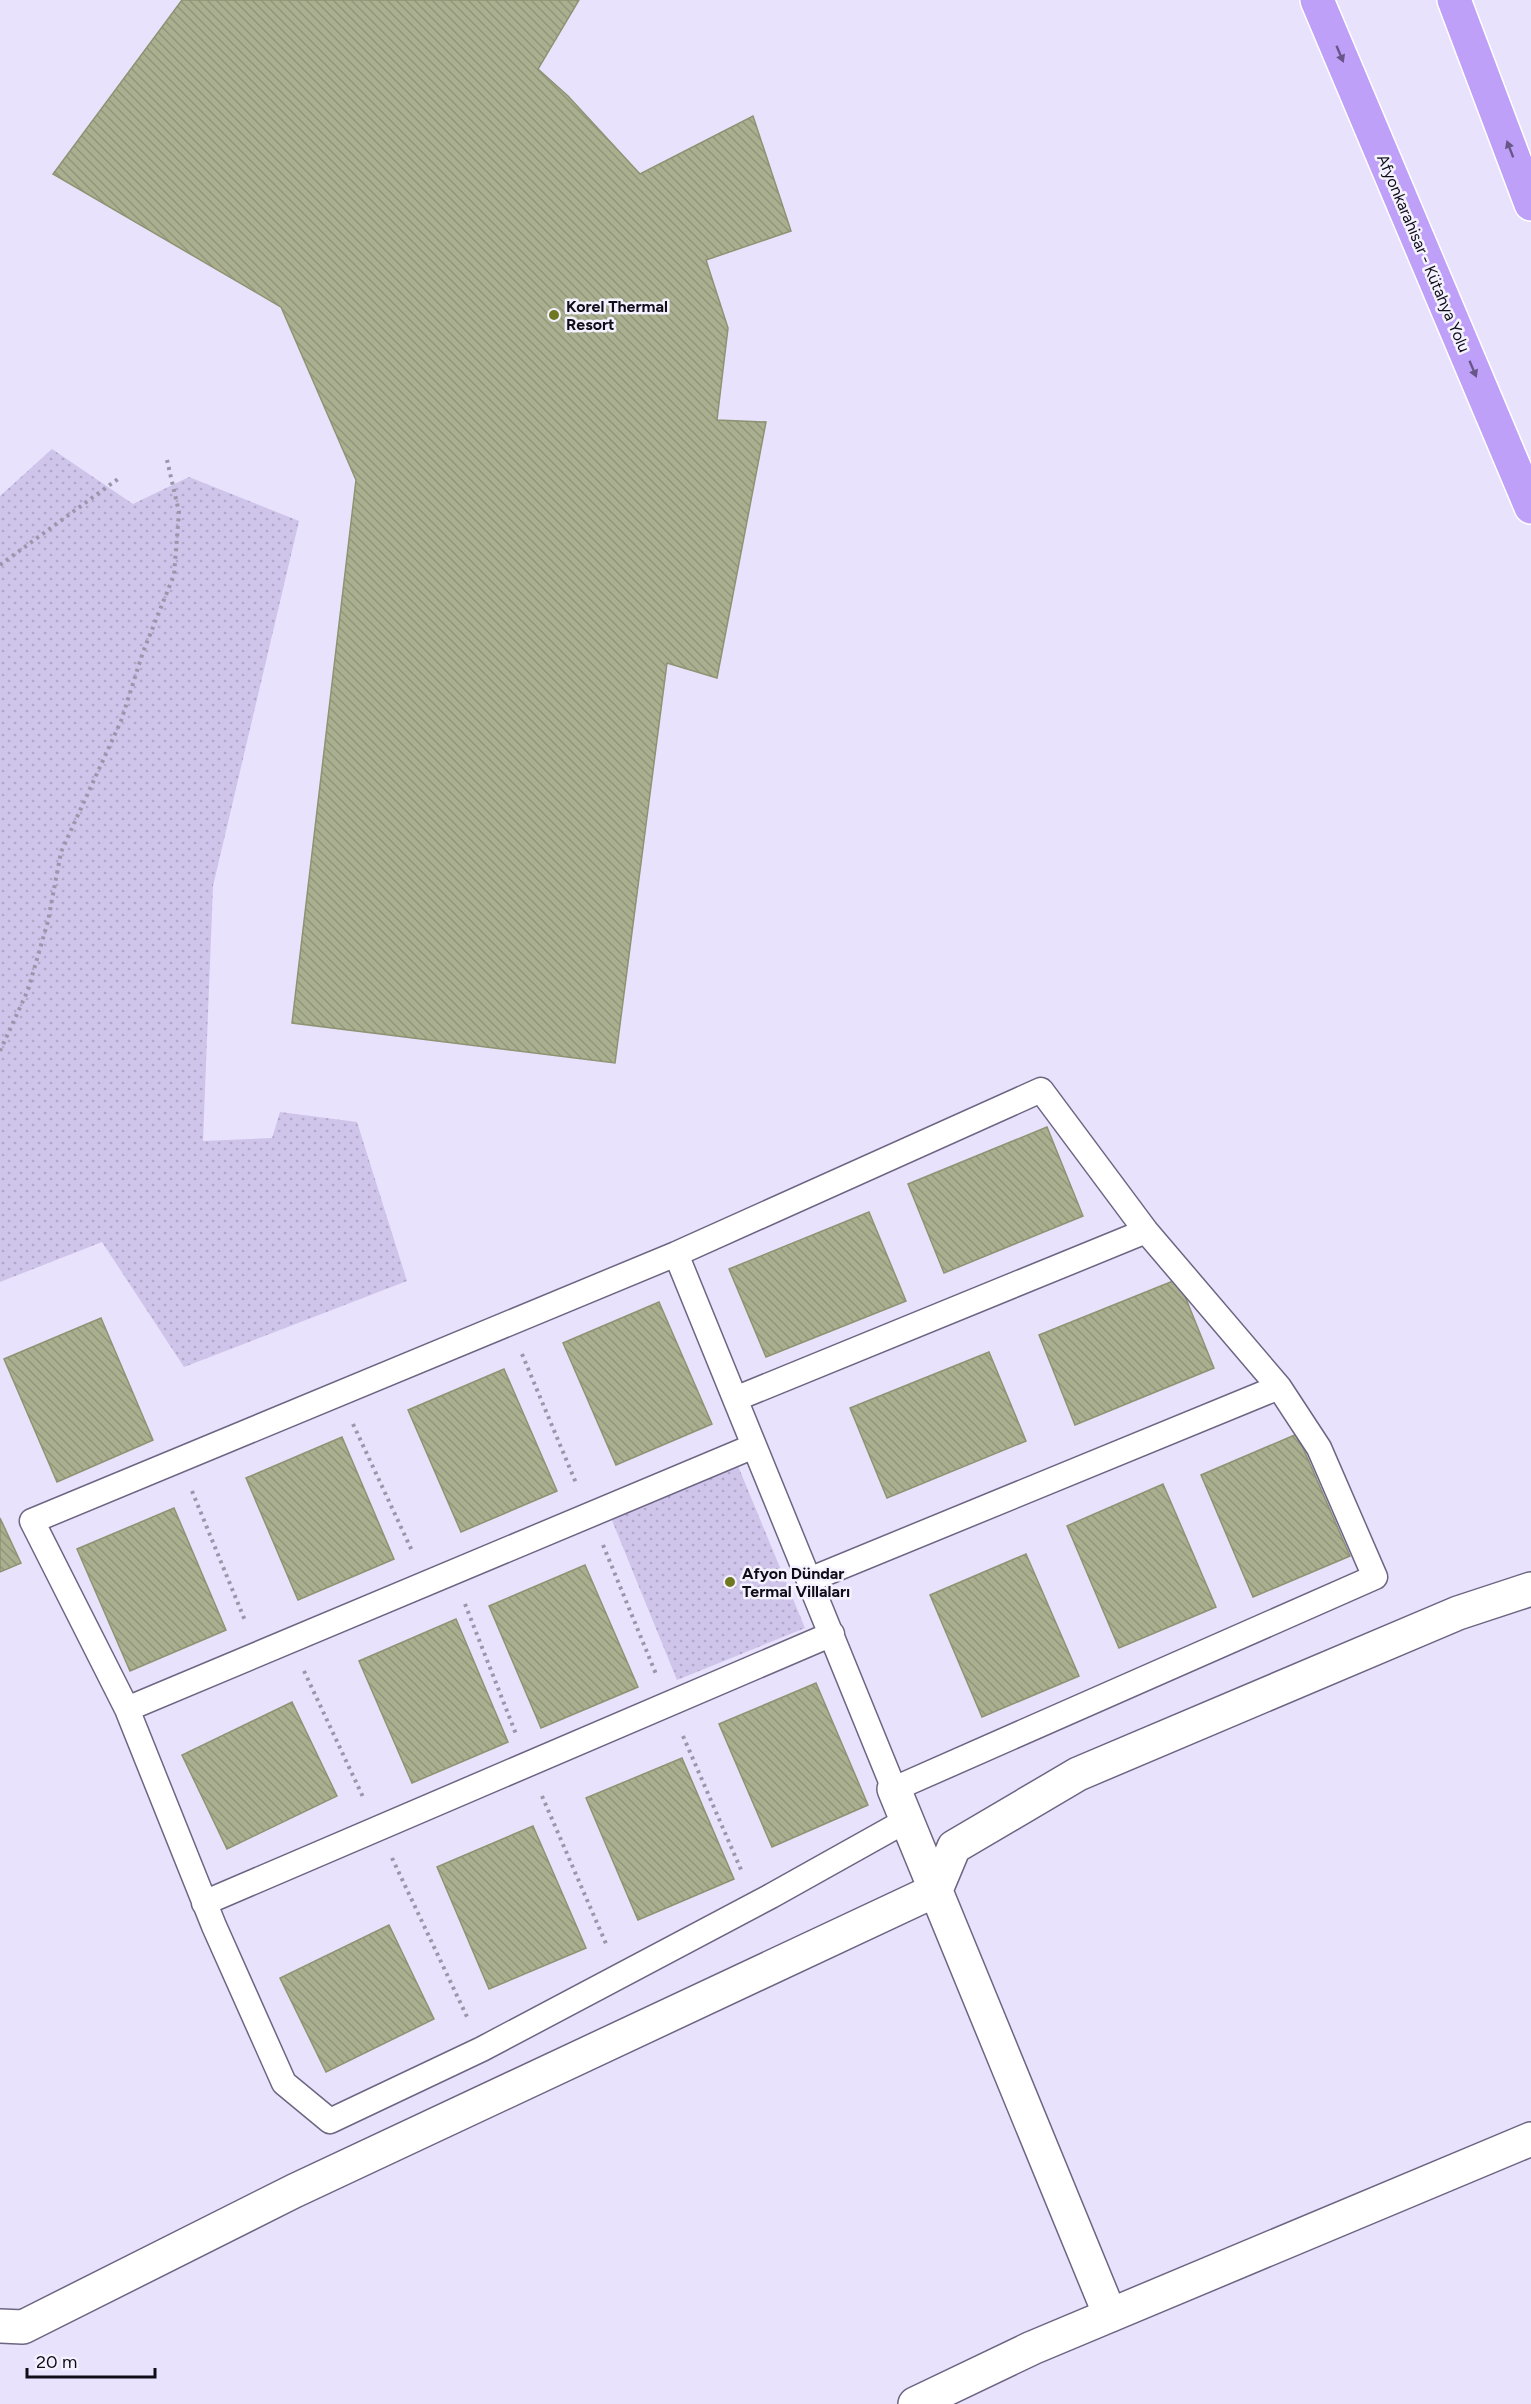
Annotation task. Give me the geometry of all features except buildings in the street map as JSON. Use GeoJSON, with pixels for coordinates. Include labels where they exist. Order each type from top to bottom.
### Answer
{"type":"FeatureCollection","features":[{"type":"Feature","properties":{"kind":"highway","name":"Afyonkarahisar - Kütahya Yolu"},"geometry":{"type":"LineString","coordinates":[[1317,0],[1531,507]]}},
{"type":"Feature","properties":{"kind":"highway"},"geometry":{"type":"LineString","coordinates":[[1454,0],[1531,204]]}},
{"type":"Feature","properties":{"kind":"street"},"geometry":{"type":"LineString","coordinates":[[0,2326],[23,2327],[294,2191],[936,1890],[954,1847],[1078,1774],[1458,1613],[1531,1589]]}},
{"type":"Feature","properties":{"kind":"street"},"geometry":{"type":"LineString","coordinates":[[894,1789],[1110,2315]]}},
{"type":"Feature","properties":{"kind":"street"},"geometry":{"type":"LineString","coordinates":[[915,2404],[1032,2348],[1531,2139]]}},
{"type":"Feature","properties":{"kind":"lane"},"geometry":{"type":"LineString","coordinates":[[676,1254],[894,1789],[1375,1577],[1319,1448],[1279,1387],[1146,1231],[1041,1090],[676,1254],[32,1521],[127,1709],[204,1903],[285,2083],[330,2121],[482,2049],[771,1896],[907,1820]]}},
{"type":"Feature","properties":{"kind":"lane"},"geometry":{"type":"LineString","coordinates":[[735,1399],[1146,1231]]}},
{"type":"Feature","properties":{"kind":"lane"},"geometry":{"type":"LineString","coordinates":[[809,1580],[1279,1387]]}},
{"type":"Feature","properties":{"kind":"lane"},"geometry":{"type":"LineString","coordinates":[[127,1709],[754,1446]]}},
{"type":"Feature","properties":{"kind":"lane"},"geometry":{"type":"LineString","coordinates":[[204,1903],[832,1634]]}},
{"type":"Feature","properties":{"kind":"path"},"geometry":{"type":"LineString","coordinates":[[0,1051],[28,990],[48,921],[61,852],[121,721],[143,652],[174,575],[180,512],[167,460]]}},
{"type":"Feature","properties":{"kind":"path"},"geometry":{"type":"LineString","coordinates":[[0,565],[118,479]]}},
{"type":"Feature","properties":{"kind":"path"},"geometry":{"type":"LineString","coordinates":[[509,1323],[743,1874]]}},
{"type":"Feature","properties":{"kind":"path"},"geometry":{"type":"LineString","coordinates":[[339,1394],[427,1583]]}},
{"type":"Feature","properties":{"kind":"path"},"geometry":{"type":"LineString","coordinates":[[180,1460],[259,1653]]}},
{"type":"Feature","properties":{"kind":"shaded area"},"geometry":{"type":"Polygon","coordinates":[[[52,449],[133,504],[189,477],[299,521],[213,886],[203,1141],[272,1138],[280,1112],[357,1122],[407,1281],[184,1367],[102,1242],[0,1282],[0,496],[52,449]]]}},
{"type":"Feature","properties":{"kind":"shaded area"},"geometry":{"type":"Polygon","coordinates":[[[738,1466],[805,1628],[677,1680],[611,1518],[738,1466]]]}},
{"type":"Feature","properties":{"kind":"place","name":"Korel Thermal Resort"},"geometry":{"type":"Point","coordinates":[554,315]}},
{"type":"Feature","properties":{"kind":"place","name":"Afyon Dündar Termal Villaları"},"geometry":{"type":"Point","coordinates":[730,1582]}}]}
